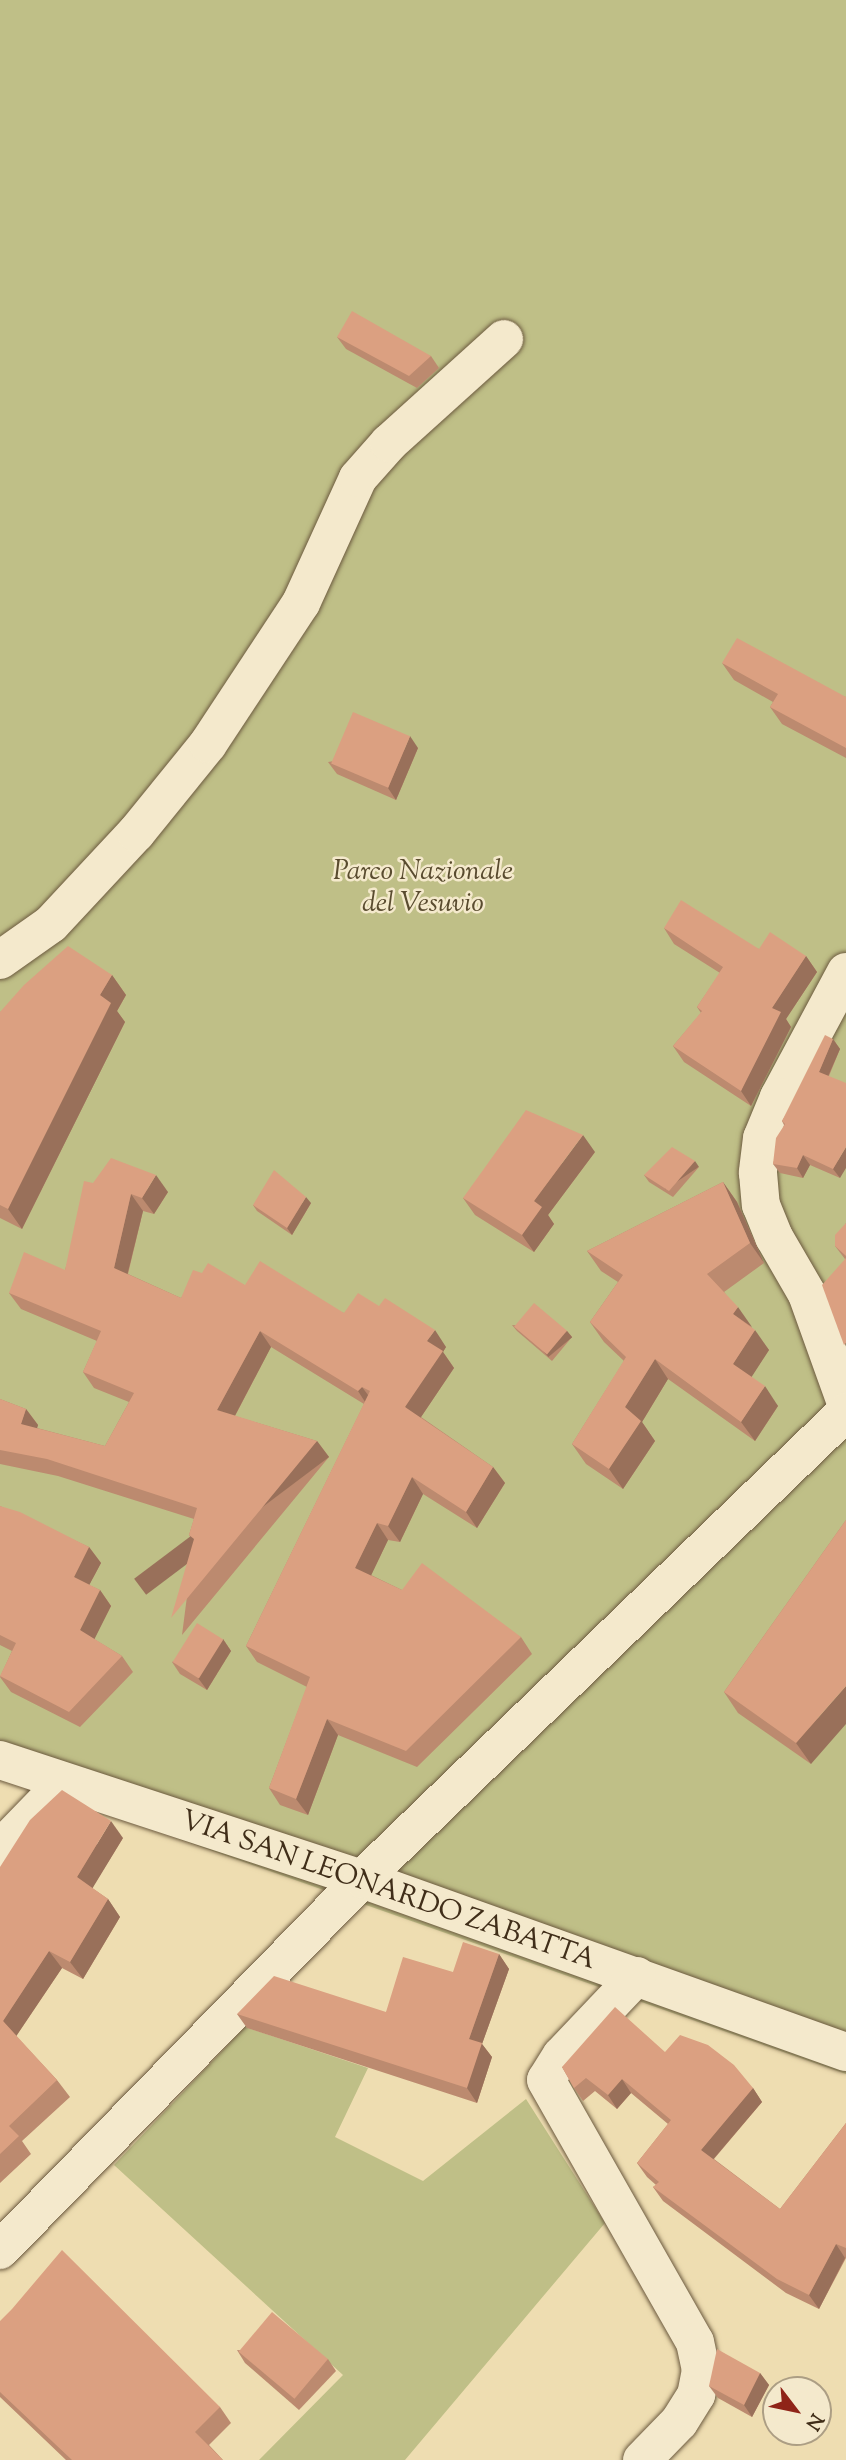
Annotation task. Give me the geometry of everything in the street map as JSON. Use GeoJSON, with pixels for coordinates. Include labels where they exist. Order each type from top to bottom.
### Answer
{"type":"FeatureCollection","features":[{"type":"Feature","properties":{"kind":"street"},"geometry":{"type":"LineString","coordinates":[[0,960],[51,924],[136,834],[208,744],[301,603],[358,478],[389,443],[504,339]]}},
{"type":"Feature","properties":{"kind":"street"},"geometry":{"type":"LineString","coordinates":[[846,972],[779,1097],[762,1138],[758,1173],[761,1205],[774,1237],[822,1329],[846,1402]]}},
{"type":"Feature","properties":{"kind":"street"},"geometry":{"type":"LineString","coordinates":[[0,2250],[362,1879],[846,1412]]}},
{"type":"Feature","properties":{"kind":"street","name":"VIA SAN LEONARDO ZABATTA"},"geometry":{"type":"LineString","coordinates":[[0,1760],[362,1879],[846,2052]]}},
{"type":"Feature","properties":{"kind":"street"},"geometry":{"type":"LineString","coordinates":[[0,1849],[64,1783]]}},
{"type":"Feature","properties":{"kind":"street"},"geometry":{"type":"LineString","coordinates":[[637,1976],[561,2056],[546,2080],[695,2342],[701,2370],[696,2395],[679,2422],[642,2460]]}},
{"type":"Feature","properties":{"kind":"green space","name":"Parco Nazionale del Vesuvio"},"geometry":{"type":"Polygon","coordinates":[[[0,0],[846,0],[846,2074],[0,1776],[0,0]]]}},
{"type":"Feature","properties":{"kind":"green space"},"geometry":{"type":"Polygon","coordinates":[[[245,2027],[368,2068],[335,2137],[423,2181],[526,2099],[605,2223],[405,2460],[259,2460],[343,2375],[114,2165],[245,2027]]]}},
{"type":"Feature","properties":{"kind":"building"},"geometry":{"type":"Polygon","coordinates":[[[352,311],[431,356],[409,376],[337,337],[352,311]]]}},
{"type":"Feature","properties":{"kind":"building"},"geometry":{"type":"Polygon","coordinates":[[[737,638],[846,697],[846,748],[770,707],[778,694],[722,663],[737,638]]]}},
{"type":"Feature","properties":{"kind":"building"},"geometry":{"type":"Polygon","coordinates":[[[353,712],[410,736],[388,788],[331,764],[353,712]]]}},
{"type":"Feature","properties":{"kind":"building"},"geometry":{"type":"Polygon","coordinates":[[[681,900],[759,949],[770,932],[806,956],[772,1008],[781,1012],[741,1091],[673,1046],[702,1011],[697,1007],[723,967],[664,928],[681,900]]]}},
{"type":"Feature","properties":{"kind":"building"},"geometry":{"type":"Polygon","coordinates":[[[68,946],[112,975],[100,995],[111,1003],[8,1209],[0,1205],[0,1012],[24,985],[68,946]]]}},
{"type":"Feature","properties":{"kind":"building"},"geometry":{"type":"Polygon","coordinates":[[[825,1035],[833,1039],[819,1072],[846,1083],[846,1147],[833,1169],[803,1155],[797,1168],[773,1164],[776,1138],[785,1124],[782,1121],[825,1035]]]}},
{"type":"Feature","properties":{"kind":"building"},"geometry":{"type":"Polygon","coordinates":[[[526,1110],[583,1135],[534,1201],[542,1207],[522,1235],[463,1198],[526,1110]]]}},
{"type":"Feature","properties":{"kind":"building"},"geometry":{"type":"Polygon","coordinates":[[[672,1147],[695,1161],[669,1191],[644,1175],[672,1147]]]}},
{"type":"Feature","properties":{"kind":"building"},"geometry":{"type":"Polygon","coordinates":[[[111,1158],[156,1175],[142,1198],[131,1194],[114,1268],[181,1298],[193,1270],[202,1273],[208,1263],[245,1285],[260,1261],[344,1313],[358,1293],[379,1306],[385,1298],[435,1330],[427,1341],[443,1351],[405,1407],[493,1467],[466,1512],[412,1477],[388,1526],[377,1523],[355,1568],[402,1590],[422,1563],[521,1637],[406,1751],[327,1719],[296,1799],[269,1788],[310,1677],[246,1646],[370,1391],[362,1387],[358,1391],[260,1331],[217,1410],[317,1441],[171,1618],[194,1539],[189,1535],[197,1508],[47,1459],[0,1450],[0,1399],[26,1409],[21,1424],[105,1446],[134,1393],[83,1372],[101,1331],[9,1293],[24,1252],[65,1270],[84,1181],[93,1183],[111,1158]]]}},
{"type":"Feature","properties":{"kind":"building"},"geometry":{"type":"Polygon","coordinates":[[[274,1170],[306,1197],[287,1228],[253,1205],[274,1170]]]}},
{"type":"Feature","properties":{"kind":"building"},"geometry":{"type":"Polygon","coordinates":[[[723,1182],[750,1243],[707,1274],[738,1307],[733,1314],[755,1330],[733,1364],[765,1386],[741,1422],[655,1359],[625,1407],[641,1421],[609,1469],[572,1444],[626,1357],[590,1322],[623,1275],[587,1251],[723,1182]]]}},
{"type":"Feature","properties":{"kind":"building"},"geometry":{"type":"Polygon","coordinates":[[[846,1223],[846,1256],[835,1246],[835,1235],[846,1223]]]}},
{"type":"Feature","properties":{"kind":"building"},"geometry":{"type":"Polygon","coordinates":[[[846,1258],[846,1343],[844,1345],[822,1285],[846,1258]]]}},
{"type":"Feature","properties":{"kind":"building"},"geometry":{"type":"Polygon","coordinates":[[[534,1303],[567,1331],[547,1354],[514,1327],[534,1303]]]}},
{"type":"Feature","properties":{"kind":"building"},"geometry":{"type":"Polygon","coordinates":[[[0,1506],[20,1512],[89,1547],[74,1577],[100,1590],[80,1630],[122,1656],[69,1712],[0,1676],[16,1643],[0,1635],[0,1506]]]}},
{"type":"Feature","properties":{"kind":"building"},"geometry":{"type":"Polygon","coordinates":[[[846,1520],[846,1686],[796,1743],[724,1692],[846,1520]]]}},
{"type":"Feature","properties":{"kind":"building"},"geometry":{"type":"Polygon","coordinates":[[[197,1623],[223,1639],[199,1678],[173,1662],[197,1623]]]}},
{"type":"Feature","properties":{"kind":"building"},"geometry":{"type":"Polygon","coordinates":[[[62,1790],[111,1821],[77,1877],[108,1899],[70,1962],[49,1951],[3,2021],[57,2080],[9,2126],[19,2136],[0,2154],[0,1867],[30,1820],[62,1790]]]}},
{"type":"Feature","properties":{"kind":"building"},"geometry":{"type":"Polygon","coordinates":[[[463,1942],[499,1954],[469,2039],[482,2043],[467,2088],[237,2014],[274,1976],[386,2012],[403,1957],[453,1972],[463,1942]]]}},
{"type":"Feature","properties":{"kind":"building"},"geometry":{"type":"Polygon","coordinates":[[[615,2007],[665,2052],[680,2035],[708,2045],[734,2065],[753,2088],[701,2150],[780,2209],[846,2123],[846,2248],[836,2244],[809,2295],[777,2279],[653,2187],[659,2182],[637,2163],[671,2120],[622,2079],[608,2095],[586,2078],[574,2088],[562,2067],[615,2007]]]}},
{"type":"Feature","properties":{"kind":"building"},"geometry":{"type":"Polygon","coordinates":[[[62,2250],[220,2407],[195,2432],[222,2460],[72,2460],[0,2392],[0,2321],[62,2250]]]}},
{"type":"Feature","properties":{"kind":"building"},"geometry":{"type":"Polygon","coordinates":[[[272,2312],[328,2359],[294,2399],[239,2352],[272,2312]]]}},
{"type":"Feature","properties":{"kind":"building"},"geometry":{"type":"Polygon","coordinates":[[[717,2349],[760,2373],[744,2405],[709,2386],[717,2349]]]}}]}
